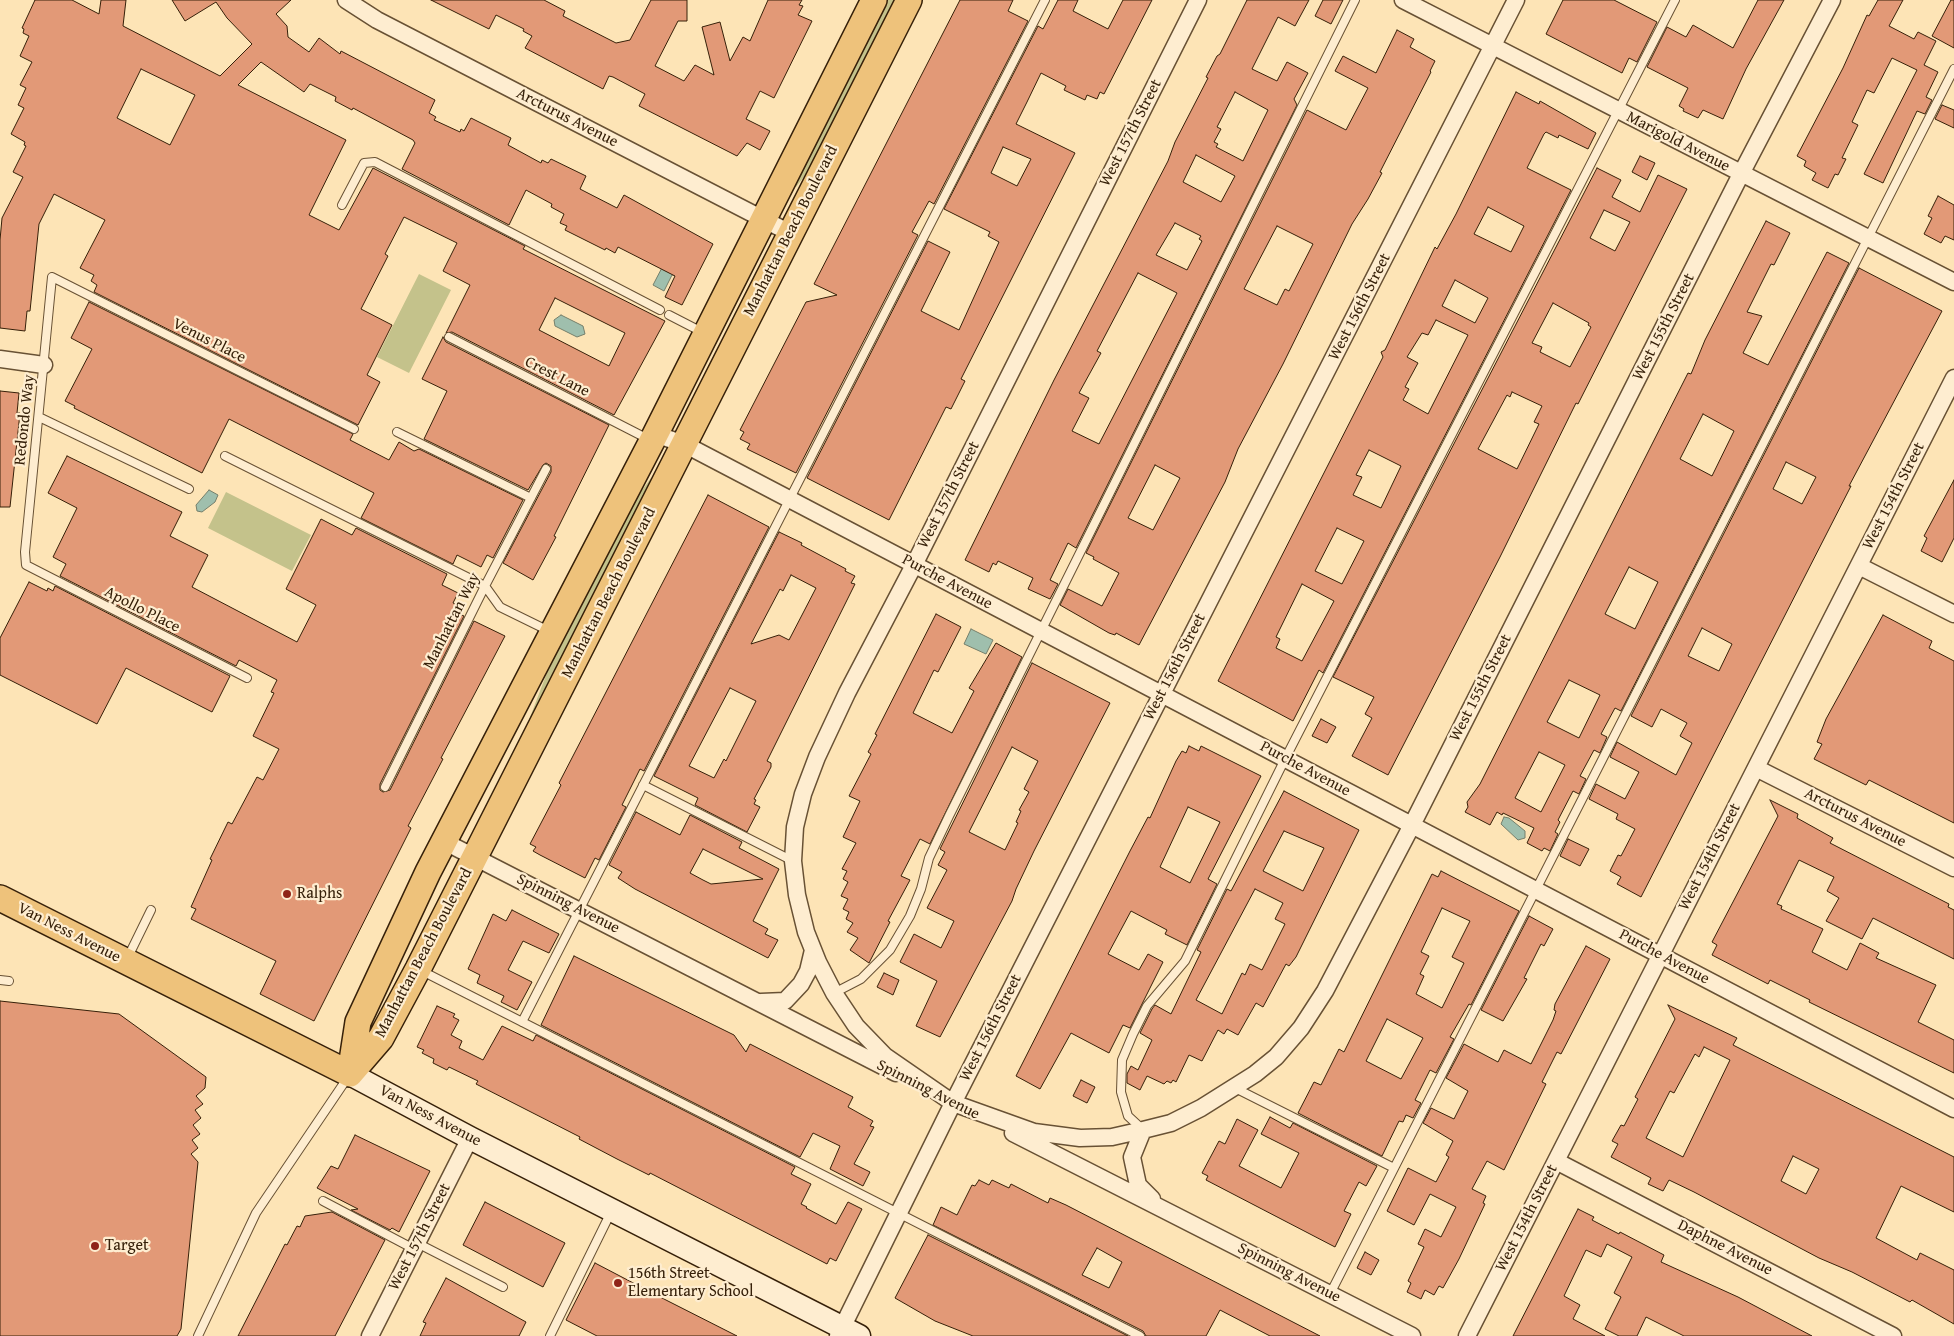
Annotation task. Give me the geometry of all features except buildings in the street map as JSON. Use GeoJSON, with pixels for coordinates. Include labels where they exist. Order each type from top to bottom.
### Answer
{"type":"FeatureCollection","features":[{"type":"Feature","properties":{"kind":"main road","name":"Manhattan Beach Boulevard"},"geometry":{"type":"LineString","coordinates":[[350,1074],[358,1022],[428,872],[706,334],[874,0]]}},
{"type":"Feature","properties":{"kind":"main road","name":"Manhattan Beach Boulevard"},"geometry":{"type":"LineString","coordinates":[[350,1074],[381,1038],[418,969],[909,0]]}},
{"type":"Feature","properties":{"kind":"main road","name":"Van Ness Avenue"},"geometry":{"type":"LineString","coordinates":[[0,898],[350,1074],[846,1333]]}},
{"type":"Feature","properties":{"kind":"street","name":"Arcturus Avenue"},"geometry":{"type":"LineString","coordinates":[[346,0],[358,10],[790,233]]}},
{"type":"Feature","properties":{"kind":"street","name":"West 157th Street"},"geometry":{"type":"LineString","coordinates":[[953,1103],[885,1056],[856,1026],[834,993],[813,950],[798,895],[793,861],[796,827],[802,794],[847,693],[914,565],[1198,0]]}},
{"type":"Feature","properties":{"kind":"street","name":"Marigold Avenue"},"geometry":{"type":"LineString","coordinates":[[1404,0],[1954,282]]}},
{"type":"Feature","properties":{"kind":"street","name":"West 156th Street"},"geometry":{"type":"LineString","coordinates":[[846,1333],[899,1212],[953,1103],[1516,0]]}},
{"type":"Feature","properties":{"kind":"street","name":"West 155th Street"},"geometry":{"type":"LineString","coordinates":[[953,1103],[1034,1132],[1080,1138],[1112,1137],[1171,1123],[1201,1108],[1276,1058],[1301,1028],[1325,991],[1412,825],[1741,174],[1832,0]]}},
{"type":"Feature","properties":{"kind":"street"},"geometry":{"type":"LineString","coordinates":[[0,359],[44,365]]}},
{"type":"Feature","properties":{"kind":"street","name":"West 154th Street"},"geometry":{"type":"LineString","coordinates":[[1467,1336],[1954,378]]}},
{"type":"Feature","properties":{"kind":"street","name":"Purche Avenue"},"geometry":{"type":"LineString","coordinates":[[653,437],[684,444],[1954,1109]]}},
{"type":"Feature","properties":{"kind":"street"},"geometry":{"type":"LineString","coordinates":[[1859,566],[1954,614]]}},
{"type":"Feature","properties":{"kind":"street","name":"Arcturus Avenue"},"geometry":{"type":"LineString","coordinates":[[1756,768],[1954,868]]}},
{"type":"Feature","properties":{"kind":"street","name":"Spinning Avenue"},"geometry":{"type":"LineString","coordinates":[[445,842],[1412,1336]]}},
{"type":"Feature","properties":{"kind":"street"},"geometry":{"type":"LineString","coordinates":[[759,1002],[785,1002],[801,984],[808,972],[813,950]]}},
{"type":"Feature","properties":{"kind":"street"},"geometry":{"type":"LineString","coordinates":[[1143,1130],[1132,1157],[1138,1185],[1160,1208]]}},
{"type":"Feature","properties":{"kind":"street","name":"West 157th Street"},"geometry":{"type":"LineString","coordinates":[[370,1336],[470,1138]]}},
{"type":"Feature","properties":{"kind":"street","name":"Daphne Avenue"},"geometry":{"type":"LineString","coordinates":[[1556,1161],[1894,1336]]}},
{"type":"Feature","properties":{"kind":"lane"},"geometry":{"type":"LineString","coordinates":[[522,1022],[791,500],[1045,0]]}},
{"type":"Feature","properties":{"kind":"lane"},"geometry":{"type":"LineString","coordinates":[[834,993],[861,979],[890,950],[910,916],[921,889],[930,858],[948,816],[1355,0]]}},
{"type":"Feature","properties":{"kind":"lane"},"geometry":{"type":"LineString","coordinates":[[1143,1130],[1128,1116],[1120,1092],[1122,1060],[1147,1006],[1185,961],[1285,759],[1674,0]]}},
{"type":"Feature","properties":{"kind":"lane"},"geometry":{"type":"LineString","coordinates":[[1330,1294],[1954,69]]}},
{"type":"Feature","properties":{"kind":"lane"},"geometry":{"type":"LineString","coordinates":[[342,205],[364,163],[375,162],[660,310]]}},
{"type":"Feature","properties":{"kind":"lane","name":"Redondo Way"},"geometry":{"type":"LineString","coordinates":[[26,564],[25,552],[52,277]]}},
{"type":"Feature","properties":{"kind":"lane","name":"Venus Place"},"geometry":{"type":"LineString","coordinates":[[52,277],[354,429]]}},
{"type":"Feature","properties":{"kind":"lane"},"geometry":{"type":"LineString","coordinates":[[669,315],[706,334]]}},
{"type":"Feature","properties":{"kind":"lane","name":"Crest Lane"},"geometry":{"type":"LineString","coordinates":[[449,337],[653,437]]}},
{"type":"Feature","properties":{"kind":"lane"},"geometry":{"type":"LineString","coordinates":[[39,417],[189,489]]}},
{"type":"Feature","properties":{"kind":"lane"},"geometry":{"type":"LineString","coordinates":[[397,432],[531,498]]}},
{"type":"Feature","properties":{"kind":"lane"},"geometry":{"type":"LineString","coordinates":[[225,456],[484,586],[500,607],[553,633]]}},
{"type":"Feature","properties":{"kind":"lane","name":"Manhattan Way"},"geometry":{"type":"LineString","coordinates":[[385,787],[484,586],[546,469]]}},
{"type":"Feature","properties":{"kind":"lane","name":"Apollo Place"},"geometry":{"type":"LineString","coordinates":[[26,564],[247,678]]}},
{"type":"Feature","properties":{"kind":"lane"},"geometry":{"type":"LineString","coordinates":[[643,785],[793,861]]}},
{"type":"Feature","properties":{"kind":"lane"},"geometry":{"type":"LineString","coordinates":[[125,962],[151,910]]}},
{"type":"Feature","properties":{"kind":"lane"},"geometry":{"type":"LineString","coordinates":[[418,969],[1140,1336]]}},
{"type":"Feature","properties":{"kind":"lane"},"geometry":{"type":"LineString","coordinates":[[0,980],[9,981]]}},
{"type":"Feature","properties":{"kind":"lane"},"geometry":{"type":"LineString","coordinates":[[198,1336],[256,1213],[350,1074]]}},
{"type":"Feature","properties":{"kind":"lane"},"geometry":{"type":"LineString","coordinates":[[1233,1088],[1394,1168]]}},
{"type":"Feature","properties":{"kind":"lane"},"geometry":{"type":"LineString","coordinates":[[322,1201],[503,1287]]}},
{"type":"Feature","properties":{"kind":"lane"},"geometry":{"type":"LineString","coordinates":[[550,1336],[612,1210]]}},
{"type":"Feature","properties":{"kind":"shaded area"},"geometry":{"type":"Polygon","coordinates":[[[888,0],[898,0],[810,169],[796,187],[793,185],[888,0]]]}},
{"type":"Feature","properties":{"kind":"shaded area"},"geometry":{"type":"Polygon","coordinates":[[[666,260],[679,276],[672,275],[664,291],[653,285],[666,260]]]}},
{"type":"Feature","properties":{"kind":"shaded area"},"geometry":{"type":"Polygon","coordinates":[[[419,274],[451,290],[409,373],[377,357],[419,274]]]}},
{"type":"Feature","properties":{"kind":"shaded area"},"geometry":{"type":"Polygon","coordinates":[[[561,315],[583,326],[585,334],[577,337],[555,326],[554,320],[561,315]]]}},
{"type":"Feature","properties":{"kind":"shaded area"},"geometry":{"type":"Polygon","coordinates":[[[651,478],[654,480],[531,720],[529,720],[548,670],[637,497],[651,478]]]}},
{"type":"Feature","properties":{"kind":"shaded area"},"geometry":{"type":"Polygon","coordinates":[[[209,490],[218,495],[215,502],[202,512],[197,511],[196,505],[209,490]]]}},
{"type":"Feature","properties":{"kind":"shaded area"},"geometry":{"type":"Polygon","coordinates":[[[226,492],[311,535],[292,571],[208,528],[226,492]]]}},
{"type":"Feature","properties":{"kind":"shaded area"},"geometry":{"type":"Polygon","coordinates":[[[971,629],[993,640],[986,654],[964,644],[971,629]]]}},
{"type":"Feature","properties":{"kind":"shaded area"},"geometry":{"type":"Polygon","coordinates":[[[1504,817],[1509,818],[1525,831],[1525,838],[1518,840],[1501,824],[1504,817]]]}},
{"type":"Feature","properties":{"kind":"place","name":"Ralphs"},"geometry":{"type":"Point","coordinates":[287,894]}},
{"type":"Feature","properties":{"kind":"place","name":"Target"},"geometry":{"type":"Point","coordinates":[95,1246]}},
{"type":"Feature","properties":{"kind":"place","name":"156th Street Elementary School"},"geometry":{"type":"Point","coordinates":[618,1283]}}]}
